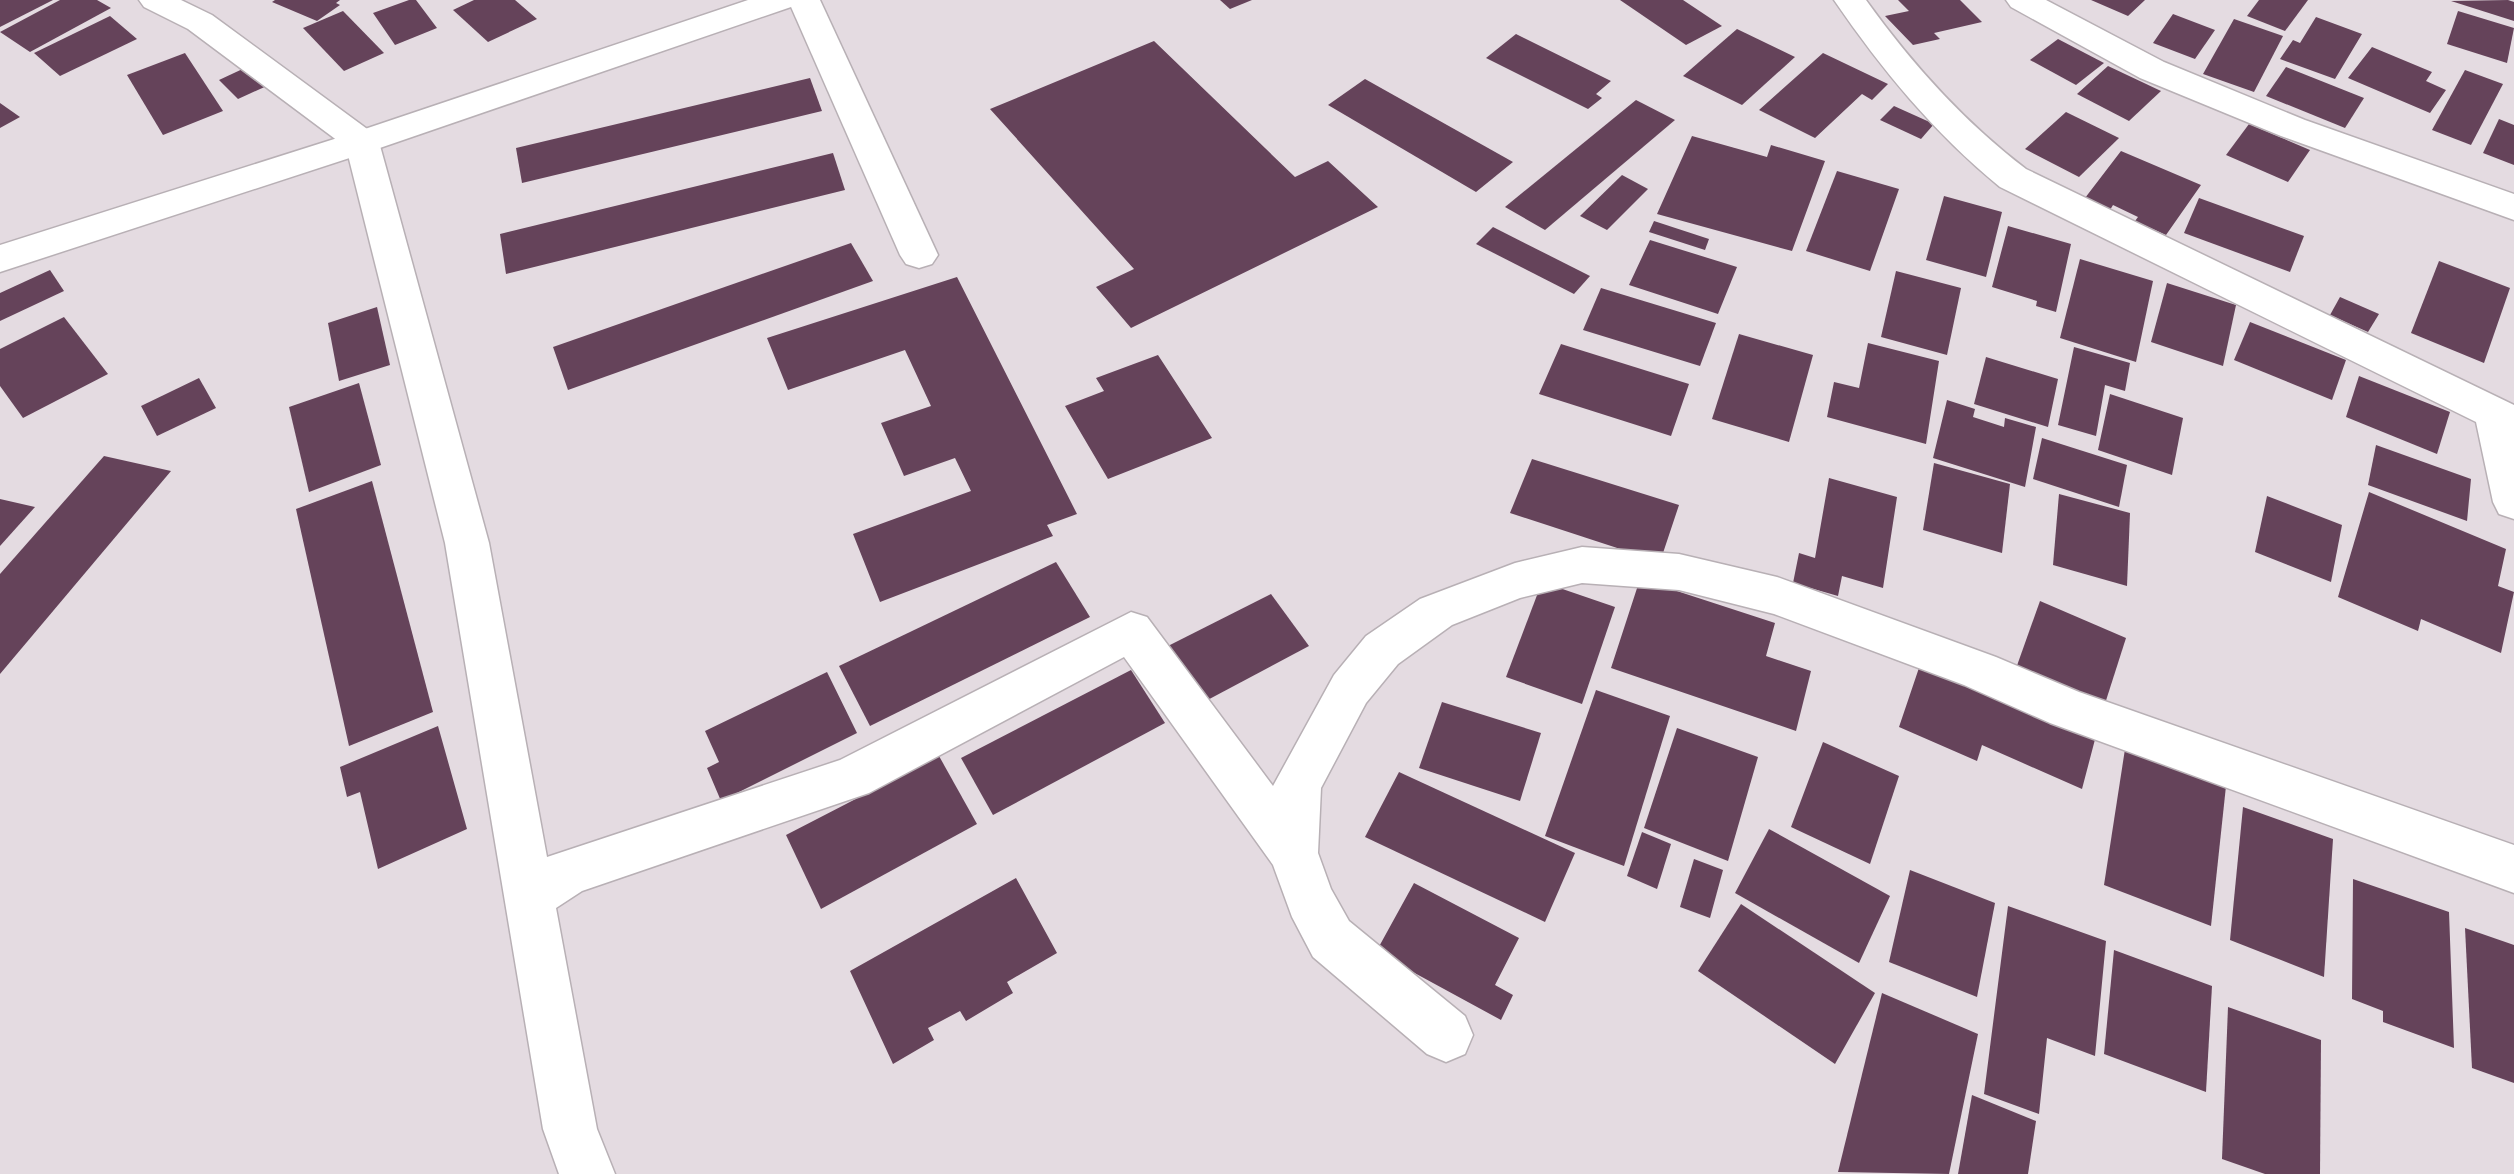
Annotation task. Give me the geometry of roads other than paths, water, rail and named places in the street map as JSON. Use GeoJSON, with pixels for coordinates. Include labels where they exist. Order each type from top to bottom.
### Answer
{"type":"FeatureCollection","features":[{"type":"Feature","properties":{"kind":"street"},"geometry":{"type":"LineString","coordinates":[[155,0],[200,22],[362,142],[467,543],[570,1129],[587,1174]]}},
{"type":"Feature","properties":{"kind":"street"},"geometry":{"type":"LineString","coordinates":[[0,259],[362,142],[780,0]]}},
{"type":"Feature","properties":{"kind":"street"},"geometry":{"type":"LineString","coordinates":[[804,0],[919,255]]}},
{"type":"Feature","properties":{"kind":"street"},"geometry":{"type":"LineString","coordinates":[[1850,0],[1892,61],[1970,145],[2013,178],[2504,418],[2514,502]]}},
{"type":"Feature","properties":{"kind":"street"},"geometry":{"type":"LineString","coordinates":[[2022,0],[2180,82],[2293,128],[2514,207]]}},
{"type":"Feature","properties":{"kind":"street"},"geometry":{"type":"LineString","coordinates":[[1293,853],[1297,785],[1350,689],[1382,650],[1436,612],[1515,581],[1582,565],[1679,572],[1777,596],[1980,671],[2066,708],[2514,869]]}},
{"type":"Feature","properties":{"kind":"street"},"geometry":{"type":"LineString","coordinates":[[529,898],[567,872],[852,778],[1131,631],[1293,853],[1310,900],[1331,939],[1446,1035]]}}]}
